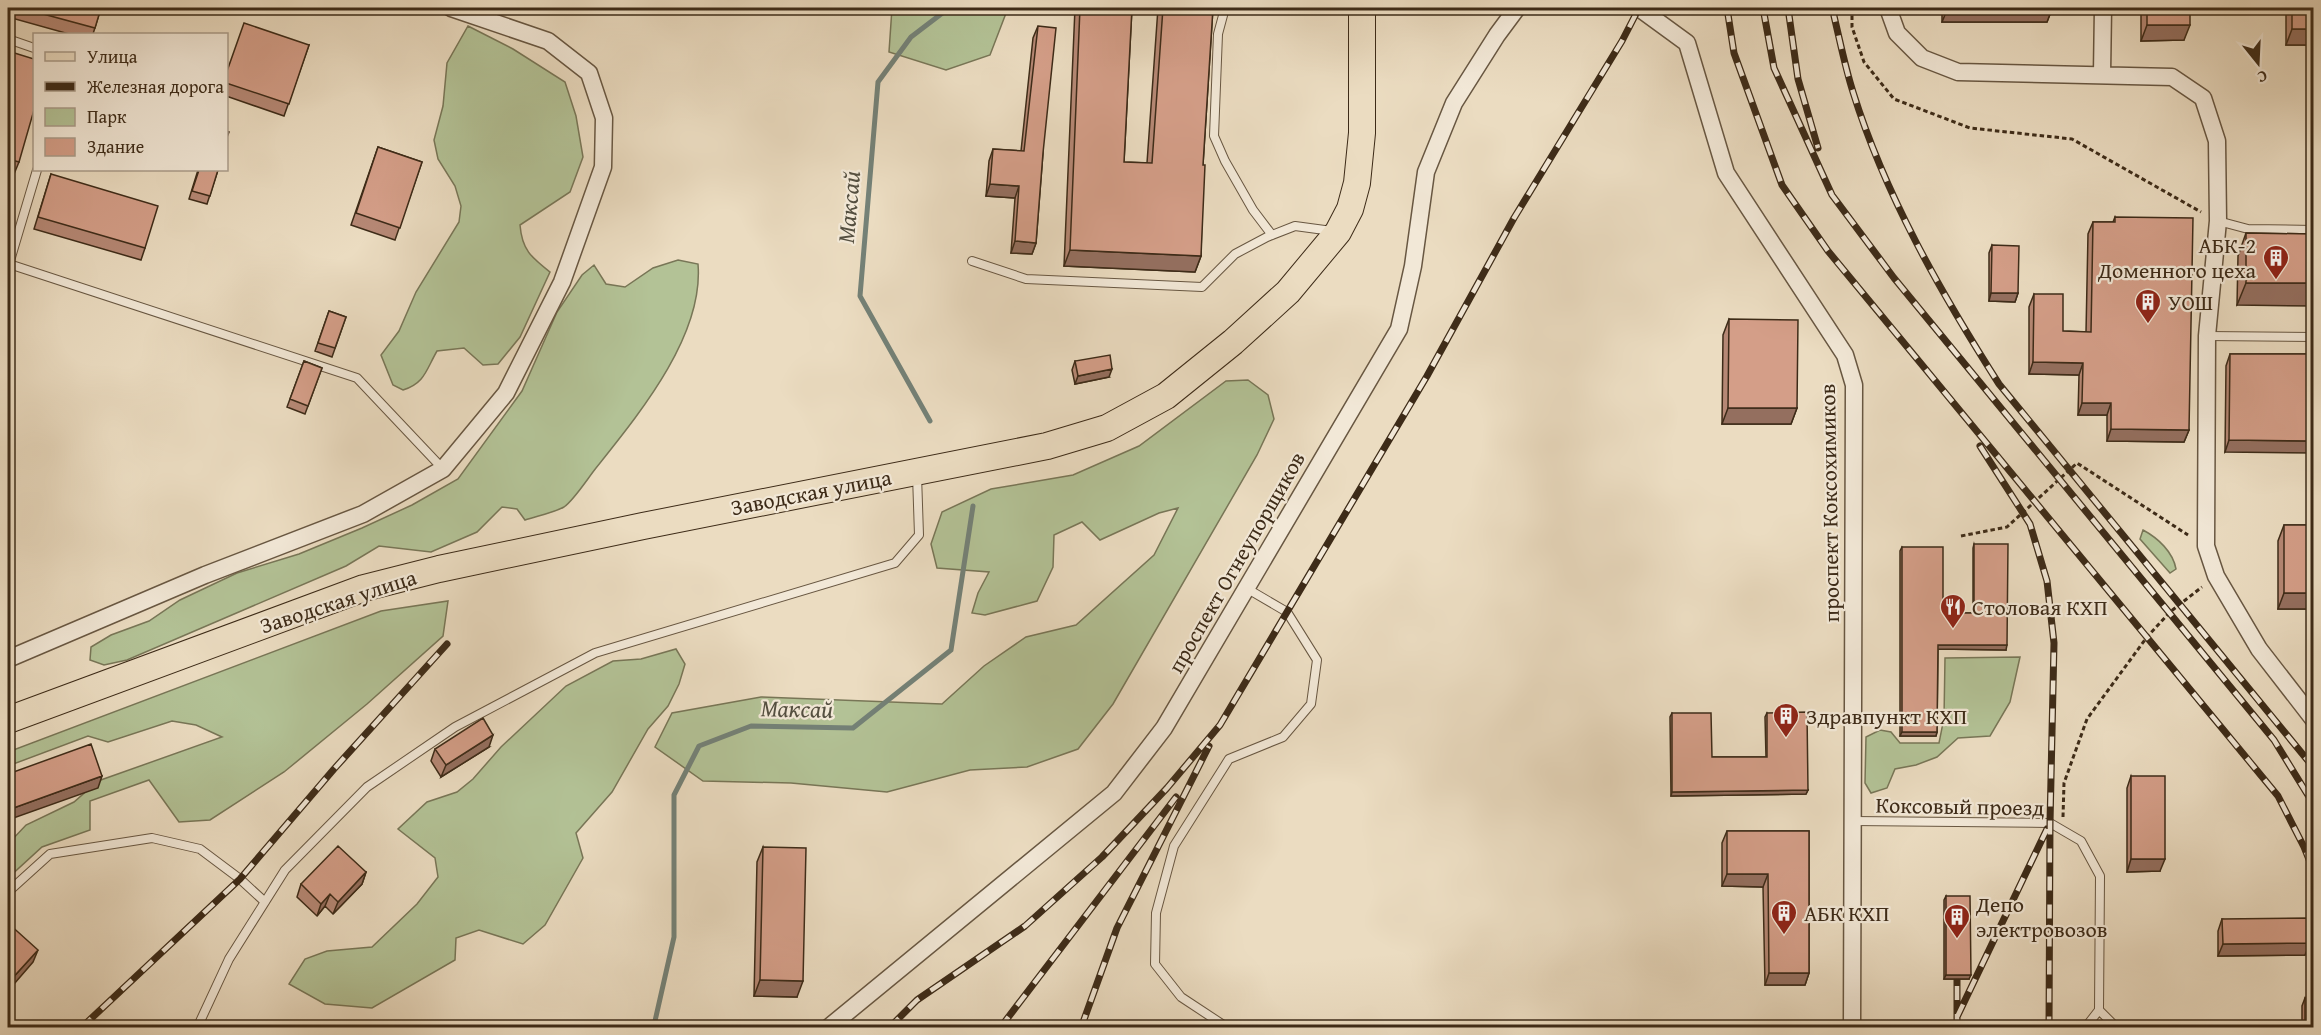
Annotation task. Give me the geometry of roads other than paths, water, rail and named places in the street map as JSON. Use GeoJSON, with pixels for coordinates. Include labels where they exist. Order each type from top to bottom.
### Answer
{"type":"FeatureCollection","features":[{"type":"Feature","properties":{"kind":"main road","name":"Заводская улица"},"geometry":{"type":"LineString","coordinates":[[9,713],[364,588],[440,569],[643,526],[1047,446],[1107,428],[1166,396],[1233,342],[1288,292],[1338,232],[1350,209],[1357,183],[1362,132],[1362,8]]}},
{"type":"Feature","properties":{"kind":"street"},"geometry":{"type":"LineString","coordinates":[[8,658],[205,575],[363,514],[443,469],[506,393],[562,282],[603,167],[604,118],[589,73],[548,41],[451,8]]}},
{"type":"Feature","properties":{"kind":"street","name":"проспект Огнеупорщиков"},"geometry":{"type":"LineString","coordinates":[[828,1028],[1114,793],[1164,728],[1399,329],[1413,266],[1426,172],[1454,103],[1517,8]]}},
{"type":"Feature","properties":{"kind":"street","name":"проспект Коксохимиков"},"geometry":{"type":"LineString","coordinates":[[1639,8],[1687,43],[1726,173],[1845,355],[1854,385],[1852,1028]]}},
{"type":"Feature","properties":{"kind":"street"},"geometry":{"type":"LineString","coordinates":[[1888,8],[1897,33],[1922,58],[1958,72],[2172,77],[2203,98],[2217,141],[2218,221],[2207,336],[2206,546],[2216,576],[2259,649],[2313,720]]}},
{"type":"Feature","properties":{"kind":"street"},"geometry":{"type":"LineString","coordinates":[[2102,74],[2103,8]]}},
{"type":"Feature","properties":{"kind":"lane"},"geometry":{"type":"LineString","coordinates":[[1225,8],[1218,34],[1214,136],[1253,210],[1272,235]]}},
{"type":"Feature","properties":{"kind":"lane"},"geometry":{"type":"LineString","coordinates":[[8,39],[33,48]]}},
{"type":"Feature","properties":{"kind":"lane"},"geometry":{"type":"LineString","coordinates":[[37,171],[8,264],[357,378],[443,469]]}},
{"type":"Feature","properties":{"kind":"lane"},"geometry":{"type":"LineString","coordinates":[[2218,221],[2248,229],[2313,230]]}},
{"type":"Feature","properties":{"kind":"lane"},"geometry":{"type":"LineString","coordinates":[[972,261],[1026,279],[1202,287],[1235,254],[1272,235],[1295,226],[1338,232]]}},
{"type":"Feature","properties":{"kind":"lane"},"geometry":{"type":"LineString","coordinates":[[2207,336],[2313,337]]}},
{"type":"Feature","properties":{"kind":"lane"},"geometry":{"type":"LineString","coordinates":[[196,1028],[229,959],[285,870],[367,787],[455,728],[595,652],[895,563],[919,535],[917,471]]}},
{"type":"Feature","properties":{"kind":"lane"},"geometry":{"type":"LineString","coordinates":[[1228,1028],[1181,998],[1155,964],[1156,914],[1174,846],[1229,759],[1283,737],[1311,704],[1317,660],[1287,612],[1246,588]]}},
{"type":"Feature","properties":{"kind":"lane","name":"Коксовый проезд"},"geometry":{"type":"LineString","coordinates":[[1853,821],[2050,823],[2081,841],[2100,876],[2099,1010]]}},
{"type":"Feature","properties":{"kind":"lane"},"geometry":{"type":"LineString","coordinates":[[8,892],[50,854],[152,838],[200,849],[240,879],[265,902]]}},
{"type":"Feature","properties":{"kind":"lane"},"geometry":{"type":"LineString","coordinates":[[2085,1028],[2099,1010],[2116,1027],[2149,1028]]}},
{"type":"Feature","properties":{"kind":"waterway","name":"Максай"},"geometry":{"type":"LineString","coordinates":[[930,421],[860,296],[878,82],[911,37],[949,8]]}},
{"type":"Feature","properties":{"kind":"waterway","name":"Максай"},"geometry":{"type":"LineString","coordinates":[[642,1028],[655,1021],[674,937],[674,795],[699,746],[751,726],[853,728],[951,650],[973,506]]}},
{"type":"Feature","properties":{"kind":"railway"},"geometry":{"type":"LineString","coordinates":[[889,1028],[917,1000],[1025,926],[1102,857],[1167,788],[1220,725],[1427,376],[1514,218],[1622,41],[1639,8]]}},
{"type":"Feature","properties":{"kind":"railway"},"geometry":{"type":"LineString","coordinates":[[1727,8],[1734,53],[1782,185],[1828,251],[2278,796],[2314,872]]}},
{"type":"Feature","properties":{"kind":"railway"},"geometry":{"type":"LineString","coordinates":[[1763,8],[1774,68],[1832,195],[1894,278],[2274,740],[2314,805]]}},
{"type":"Feature","properties":{"kind":"railway"},"geometry":{"type":"LineString","coordinates":[[1788,8],[1798,79],[1818,148]]}},
{"type":"Feature","properties":{"kind":"railway"},"geometry":{"type":"LineString","coordinates":[[1834,8],[1850,83],[1881,168],[1936,279],[1999,384],[2314,768]]}},
{"type":"Feature","properties":{"kind":"railway"},"geometry":{"type":"LineString","coordinates":[[1980,446],[2030,524],[2047,581],[2054,643],[2049,1028]]}},
{"type":"Feature","properties":{"kind":"railway"},"geometry":{"type":"LineString","coordinates":[[81,1028],[240,879],[334,769],[447,644]]}},
{"type":"Feature","properties":{"kind":"railway"},"geometry":{"type":"LineString","coordinates":[[1081,1028],[1117,928],[1209,746]]}},
{"type":"Feature","properties":{"kind":"railway"},"geometry":{"type":"LineString","coordinates":[[1000,1028],[1176,797]]}},
{"type":"Feature","properties":{"kind":"railway"},"geometry":{"type":"LineString","coordinates":[[1957,1017],[2047,829]]}},
{"type":"Feature","properties":{"kind":"railway"},"geometry":{"type":"LineString","coordinates":[[1957,963],[1957,1028]]}},
{"type":"Feature","properties":{"kind":"place","name":"АБК-2 Доменного цеха"},"geometry":{"type":"Point","coordinates":[2276,281]}},
{"type":"Feature","properties":{"kind":"place","name":"УОШ"},"geometry":{"type":"Point","coordinates":[2148,325]}},
{"type":"Feature","properties":{"kind":"place","name":"Столовая КХП"},"geometry":{"type":"Point","coordinates":[1953,630]}},
{"type":"Feature","properties":{"kind":"place","name":"Здравпункт КХП"},"geometry":{"type":"Point","coordinates":[1786,739]}},
{"type":"Feature","properties":{"kind":"place","name":"АБК КХП"},"geometry":{"type":"Point","coordinates":[1784,936]}},
{"type":"Feature","properties":{"kind":"place","name":"Депо электровозов"},"geometry":{"type":"Point","coordinates":[1957,940]}}]}
